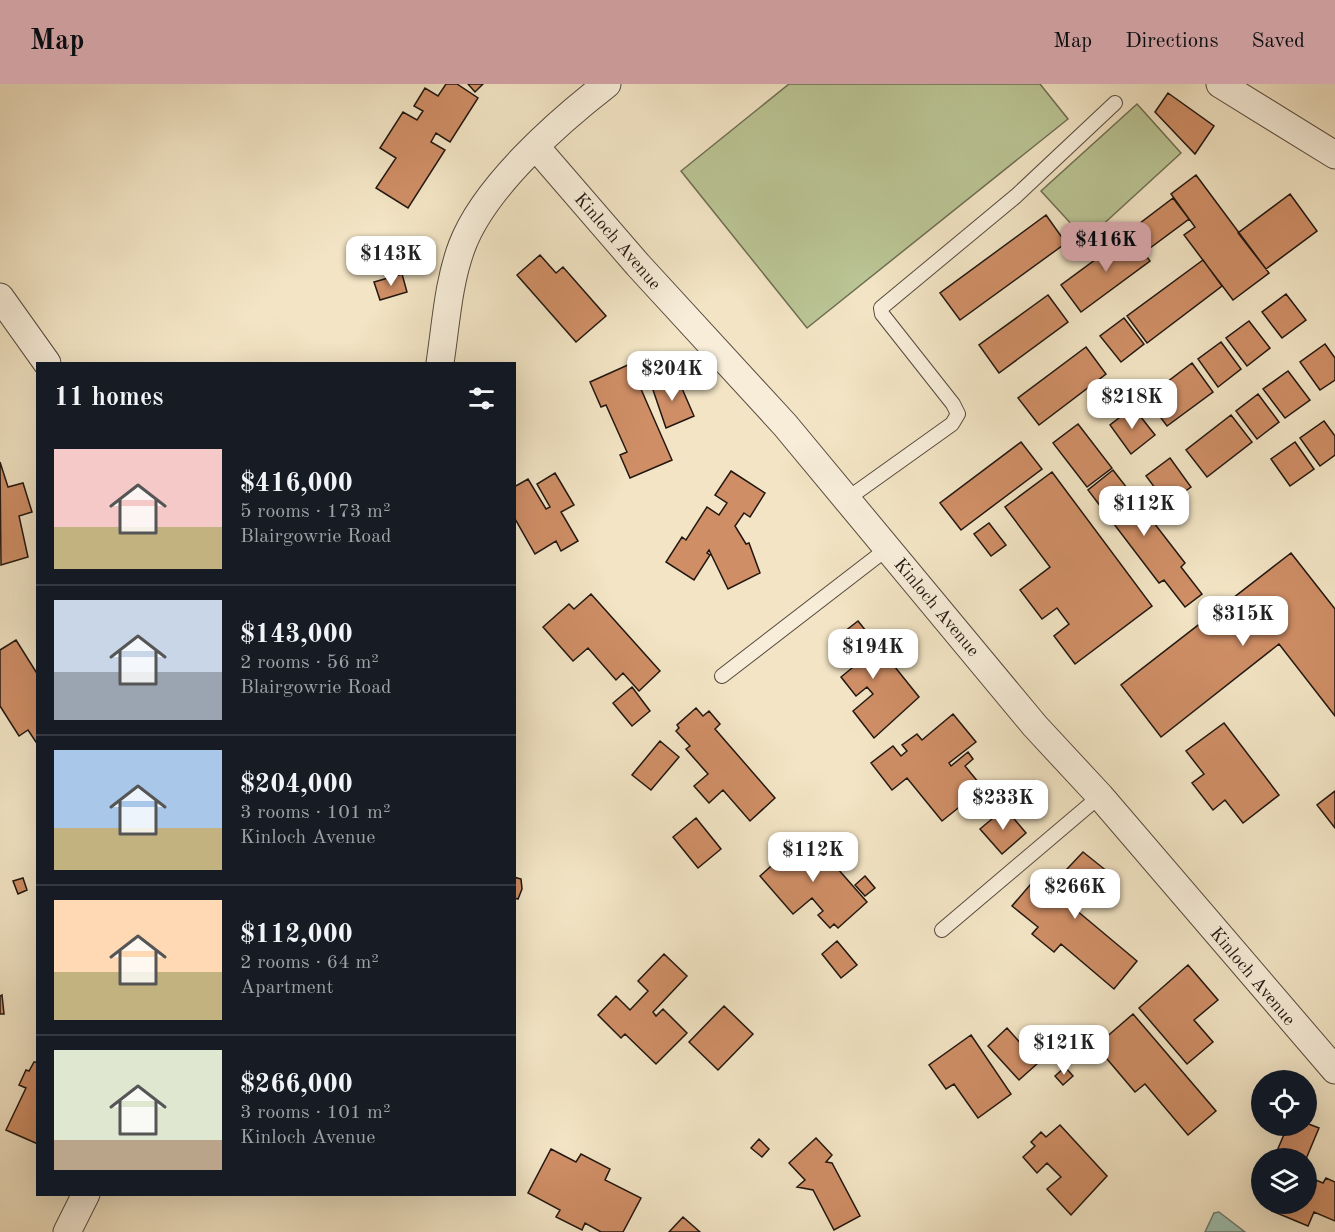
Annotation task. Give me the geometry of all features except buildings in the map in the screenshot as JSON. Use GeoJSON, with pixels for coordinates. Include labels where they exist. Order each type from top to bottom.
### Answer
{"type":"FeatureCollection","features":[{"type":"Feature","properties":{"kind":"street"},"geometry":{"type":"LineString","coordinates":[[440,362],[453,275],[471,226],[481,209],[536,147],[582,103],[608,84]]}},
{"type":"Feature","properties":{"kind":"street"},"geometry":{"type":"LineString","coordinates":[[1220,84],[1335,155]]}},
{"type":"Feature","properties":{"kind":"street","name":"Kinloch Avenue"},"geometry":{"type":"LineString","coordinates":[[536,147],[848,499],[1035,726],[1100,796],[1335,1070]]}},
{"type":"Feature","properties":{"kind":"street"},"geometry":{"type":"LineString","coordinates":[[0,297],[45,362]]}},
{"type":"Feature","properties":{"kind":"street"},"geometry":{"type":"LineString","coordinates":[[66,1232],[85,1196]]}},
{"type":"Feature","properties":{"kind":"lane"},"geometry":{"type":"LineString","coordinates":[[848,499],[952,424],[958,414],[954,404],[882,314],[881,308],[1016,196],[1115,103]]}},
{"type":"Feature","properties":{"kind":"lane"},"geometry":{"type":"LineString","coordinates":[[723,676],[888,548]]}},
{"type":"Feature","properties":{"kind":"lane"},"geometry":{"type":"LineString","coordinates":[[942,930],[1100,796]]}},
{"type":"Feature","properties":{"kind":"shaded area"},"geometry":{"type":"Polygon","coordinates":[[[789,84],[1040,84],[1068,119],[807,328],[681,171],[789,84]]]}},
{"type":"Feature","properties":{"kind":"shaded area"},"geometry":{"type":"Polygon","coordinates":[[[1137,104],[1181,153],[1086,240],[1041,191],[1137,104]]]}},
{"type":"Feature","properties":{"kind":"shaded area"},"geometry":{"type":"Polygon","coordinates":[[[1219,1212],[1245,1232],[1205,1232],[1214,1213],[1219,1212]]]}}]}
